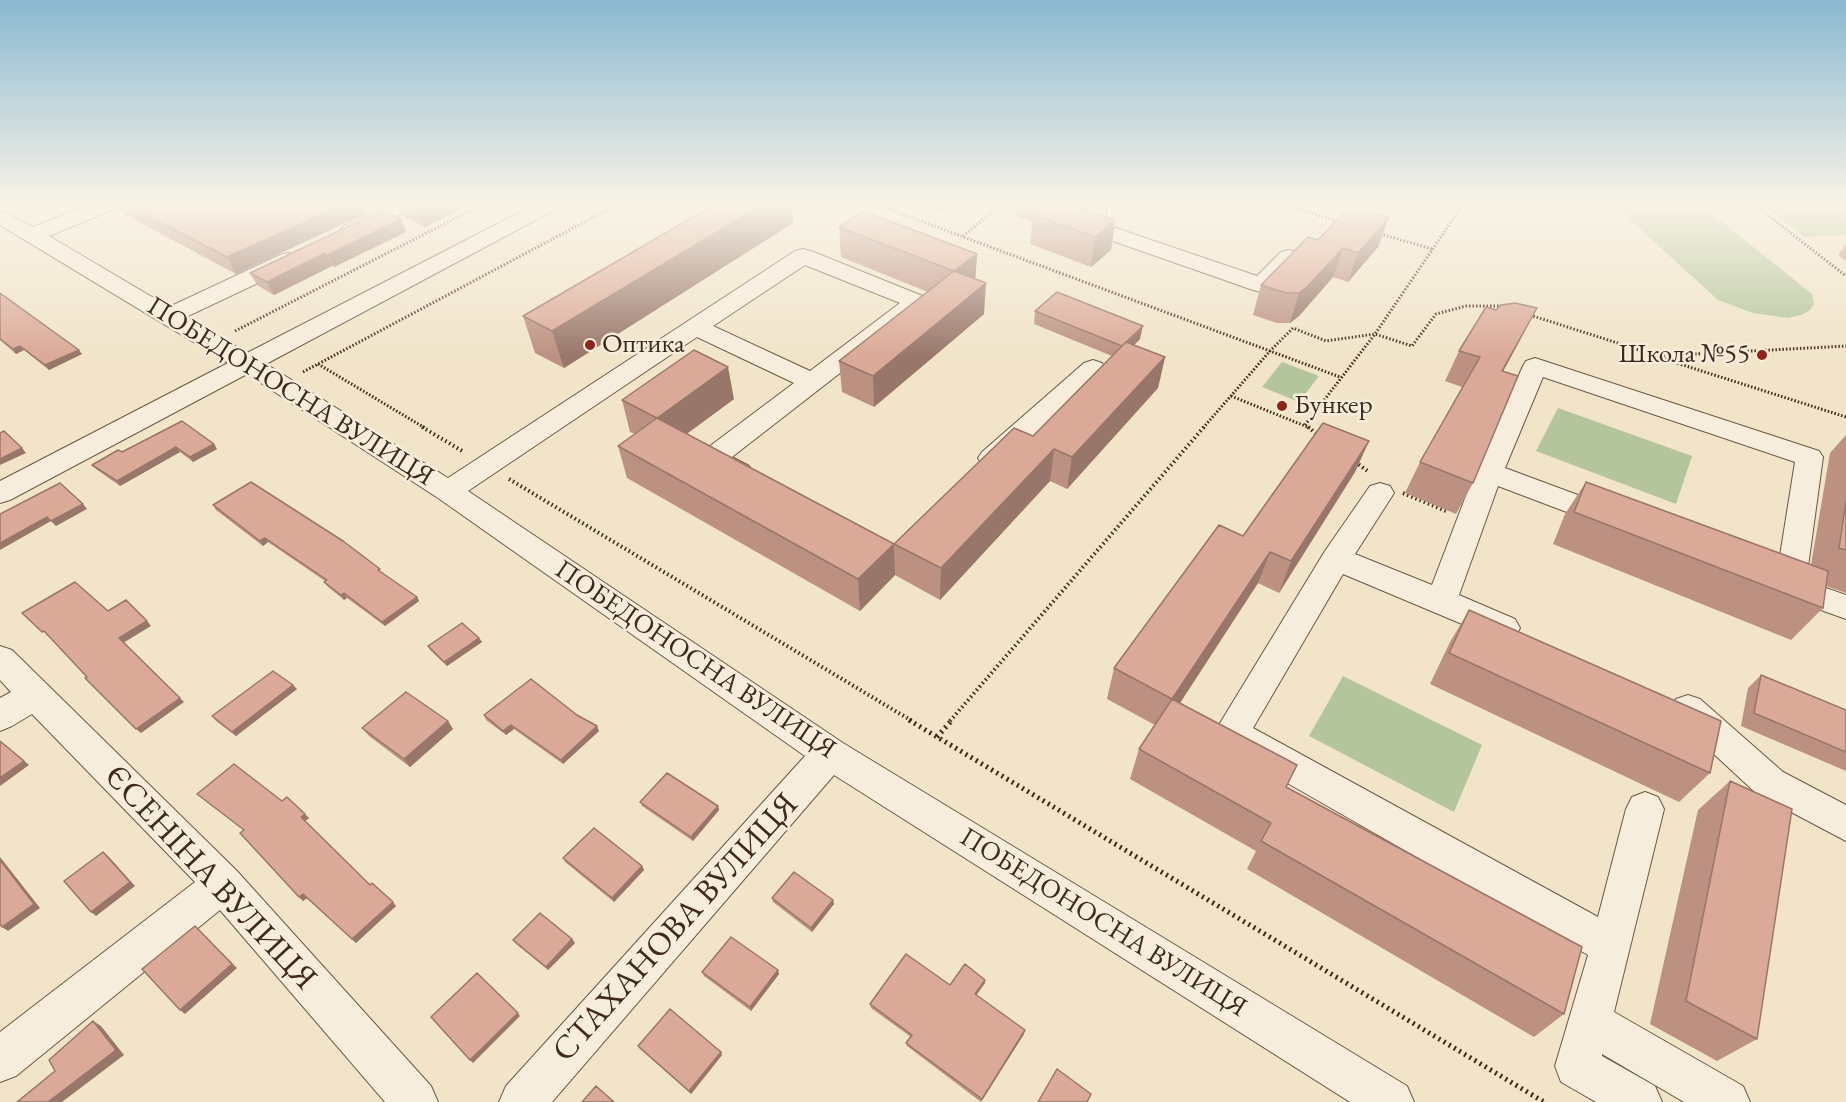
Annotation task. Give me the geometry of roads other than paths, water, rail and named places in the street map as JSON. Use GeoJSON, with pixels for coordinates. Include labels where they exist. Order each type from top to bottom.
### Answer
{"type":"FeatureCollection","features":[{"type":"Feature","properties":{"kind":"street","name":"ПОБЕДОНОСНА ВУЛИЦЯ"},"geometry":{"type":"LineString","coordinates":[[65,254],[248,363],[448,491],[830,754],[1391,1102]]}},
{"type":"Feature","properties":{"kind":"street"},"geometry":{"type":"LineString","coordinates":[[169,316],[299,254]]}},
{"type":"Feature","properties":{"kind":"street"},"geometry":{"type":"LineString","coordinates":[[0,493],[455,254]]}},
{"type":"Feature","properties":{"kind":"street"},"geometry":{"type":"LineString","coordinates":[[1171,254],[1261,285],[1292,254]]}},
{"type":"Feature","properties":{"kind":"street"},"geometry":{"type":"LineString","coordinates":[[448,491],[802,256],[918,302],[712,458],[763,486]]}},
{"type":"Feature","properties":{"kind":"street"},"geometry":{"type":"LineString","coordinates":[[695,327],[812,382]]}},
{"type":"Feature","properties":{"kind":"street"},"geometry":{"type":"LineString","coordinates":[[1441,601],[1489,472],[1535,366],[1809,457],[1779,582],[1846,607]]}},
{"type":"Feature","properties":{"kind":"street"},"geometry":{"type":"LineString","coordinates":[[972,477],[1093,368]]}},
{"type":"Feature","properties":{"kind":"street"},"geometry":{"type":"LineString","coordinates":[[1489,472],[1634,527]]}},
{"type":"Feature","properties":{"kind":"street"},"geometry":{"type":"LineString","coordinates":[[1384,487],[1336,559],[1231,733],[1611,946]]}},
{"type":"Feature","properties":{"kind":"street"},"geometry":{"type":"LineString","coordinates":[[1336,559],[1537,642]]}},
{"type":"Feature","properties":{"kind":"street","name":"ЄСЕНІНА ВУЛИЦЯ"},"geometry":{"type":"LineString","coordinates":[[0,658],[223,884],[415,1102]]}},
{"type":"Feature","properties":{"kind":"street"},"geometry":{"type":"LineString","coordinates":[[0,716],[35,694]]}},
{"type":"Feature","properties":{"kind":"street"},"geometry":{"type":"LineString","coordinates":[[1665,698],[1687,707],[1770,783],[1846,824]]}},
{"type":"Feature","properties":{"kind":"street","name":"СТАХАНОВА ВУЛИЦЯ"},"geometry":{"type":"LineString","coordinates":[[522,1102],[830,754]]}},
{"type":"Feature","properties":{"kind":"street"},"geometry":{"type":"LineString","coordinates":[[1640,1102],[1577,1066],[1611,946],[1645,809]]}},
{"type":"Feature","properties":{"kind":"street"},"geometry":{"type":"LineString","coordinates":[[0,1060],[223,884]]}},
{"type":"Feature","properties":{"kind":"street"},"geometry":{"type":"LineString","coordinates":[[1590,1022],[1727,1102]]}},
{"type":"Feature","properties":{"kind":"place","name":"Оптика"},"geometry":{"type":"Point","coordinates":[590,345]}},
{"type":"Feature","properties":{"kind":"place","name":"Школа №55"},"geometry":{"type":"Point","coordinates":[1762,355]}},
{"type":"Feature","properties":{"kind":"place","name":"Бункер"},"geometry":{"type":"Point","coordinates":[1282,406]}}]}
